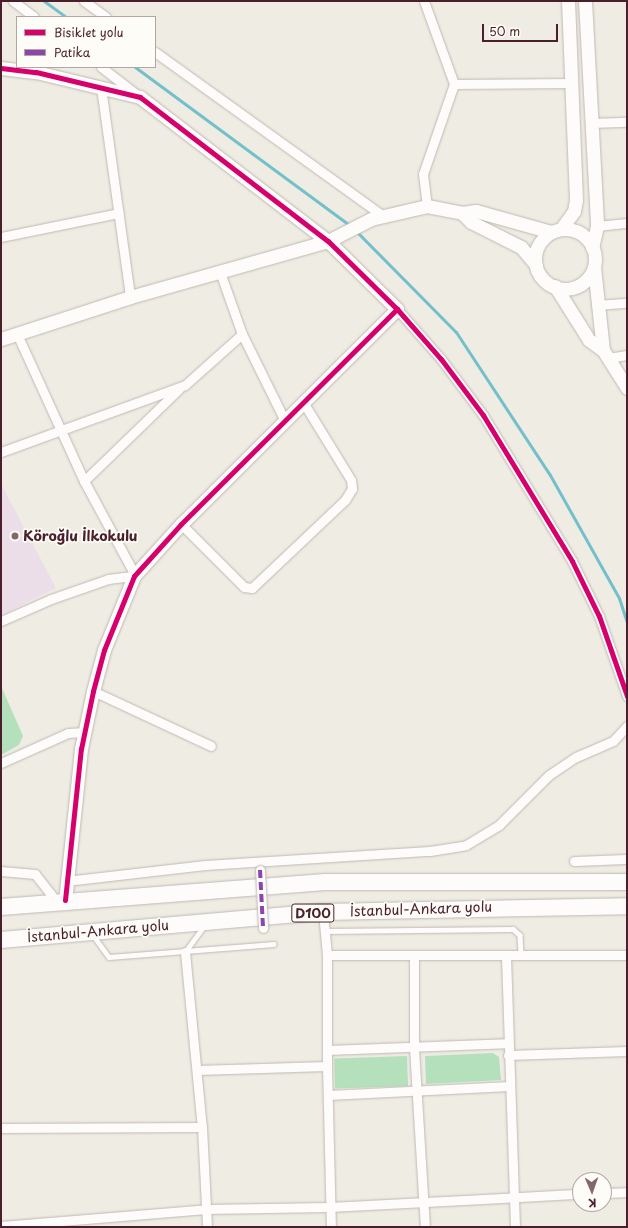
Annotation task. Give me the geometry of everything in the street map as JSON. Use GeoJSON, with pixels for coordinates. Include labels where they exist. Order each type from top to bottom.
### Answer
{"type":"FeatureCollection","features":[{"type":"Feature","properties":{"kind":"highway","name":"İstanbul-Ankara yolu"},"geometry":{"type":"LineString","coordinates":[[1,907],[61,900],[325,882],[627,882]]}},
{"type":"Feature","properties":{"kind":"highway","name":"İstanbul-Ankara yolu"},"geometry":{"type":"LineString","coordinates":[[1,940],[89,930],[323,912],[627,906]]}},
{"type":"Feature","properties":{"kind":"street"},"geometry":{"type":"LineString","coordinates":[[13,1],[33,16]]}},
{"type":"Feature","properties":{"kind":"street"},"geometry":{"type":"LineString","coordinates":[[84,1],[105,16]]}},
{"type":"Feature","properties":{"kind":"street"},"geometry":{"type":"LineString","coordinates":[[424,1],[454,84],[423,174],[427,206]]}},
{"type":"Feature","properties":{"kind":"street"},"geometry":{"type":"LineString","coordinates":[[536,265],[538,246],[556,231],[574,211],[576,200],[568,1]]}},
{"type":"Feature","properties":{"kind":"street"},"geometry":{"type":"LineString","coordinates":[[585,1],[597,226],[592,247],[596,305],[604,334],[605,354]]}},
{"type":"Feature","properties":{"kind":"street"},"geometry":{"type":"LineString","coordinates":[[156,53],[377,217]]}},
{"type":"Feature","properties":{"kind":"street"},"geometry":{"type":"LineString","coordinates":[[1,68],[101,87],[140,97]]}},
{"type":"Feature","properties":{"kind":"street"},"geometry":{"type":"LineString","coordinates":[[102,68],[328,241],[397,309],[441,359],[483,415],[572,561],[599,616],[627,696]]}},
{"type":"Feature","properties":{"kind":"street"},"geometry":{"type":"LineString","coordinates":[[454,84],[572,83]]}},
{"type":"Feature","properties":{"kind":"street"},"geometry":{"type":"LineString","coordinates":[[101,87],[130,297]]}},
{"type":"Feature","properties":{"kind":"street"},"geometry":{"type":"LineString","coordinates":[[591,123],[627,122]]}},
{"type":"Feature","properties":{"kind":"street"},"geometry":{"type":"LineString","coordinates":[[1,339],[130,297],[328,241],[377,217],[427,206],[462,213],[476,211],[556,231],[580,233],[592,247]]}},
{"type":"Feature","properties":{"kind":"street"},"geometry":{"type":"LineString","coordinates":[[1,237],[119,213]]}},
{"type":"Feature","properties":{"kind":"street"},"geometry":{"type":"LineString","coordinates":[[462,213],[471,222],[521,247],[536,265],[546,282],[555,286],[569,288],[583,282],[594,266]]}},
{"type":"Feature","properties":{"kind":"street"},"geometry":{"type":"LineString","coordinates":[[597,226],[627,223]]}},
{"type":"Feature","properties":{"kind":"street"},"geometry":{"type":"LineString","coordinates":[[220,272],[242,334],[285,421]]}},
{"type":"Feature","properties":{"kind":"street"},"geometry":{"type":"LineString","coordinates":[[555,286],[589,340],[605,354],[627,388]]}},
{"type":"Feature","properties":{"kind":"street"},"geometry":{"type":"LineString","coordinates":[[596,305],[627,302]]}},
{"type":"Feature","properties":{"kind":"street"},"geometry":{"type":"LineString","coordinates":[[61,900],[66,881],[85,732],[93,691],[104,650],[135,576],[181,524],[397,309]]}},
{"type":"Feature","properties":{"kind":"street"},"geometry":{"type":"LineString","coordinates":[[16,334],[58,429],[135,576]]}},
{"type":"Feature","properties":{"kind":"street"},"geometry":{"type":"LineString","coordinates":[[84,481],[185,385],[242,334]]}},
{"type":"Feature","properties":{"kind":"street"},"geometry":{"type":"LineString","coordinates":[[605,354],[627,355]]}},
{"type":"Feature","properties":{"kind":"street"},"geometry":{"type":"LineString","coordinates":[[1,452],[58,429],[185,385]]}},
{"type":"Feature","properties":{"kind":"street"},"geometry":{"type":"LineString","coordinates":[[181,524],[244,587],[252,588],[345,500],[352,489],[352,480],[303,402]]}},
{"type":"Feature","properties":{"kind":"street"},"geometry":{"type":"LineString","coordinates":[[1,621],[94,584],[135,576]]}},
{"type":"Feature","properties":{"kind":"street"},"geometry":{"type":"LineString","coordinates":[[93,691],[211,746]]}},
{"type":"Feature","properties":{"kind":"street"},"geometry":{"type":"LineString","coordinates":[[66,881],[205,864],[430,851],[466,845],[499,825],[549,775],[576,757],[613,741],[627,726]]}},
{"type":"Feature","properties":{"kind":"street"},"geometry":{"type":"LineString","coordinates":[[1,763],[68,732],[85,732]]}},
{"type":"Feature","properties":{"kind":"street"},"geometry":{"type":"LineString","coordinates":[[574,861],[627,859]]}},
{"type":"Feature","properties":{"kind":"street"},"geometry":{"type":"LineString","coordinates":[[260,870],[263,928]]}},
{"type":"Feature","properties":{"kind":"street"},"geometry":{"type":"LineString","coordinates":[[1,871],[35,874],[61,900]]}},
{"type":"Feature","properties":{"kind":"street"},"geometry":{"type":"LineString","coordinates":[[323,912],[327,955],[329,1207],[331,1227]]}},
{"type":"Feature","properties":{"kind":"street"},"geometry":{"type":"LineString","coordinates":[[185,952],[202,1127],[207,1227]]}},
{"type":"Feature","properties":{"kind":"street"},"geometry":{"type":"LineString","coordinates":[[327,955],[627,955]]}},
{"type":"Feature","properties":{"kind":"street"},"geometry":{"type":"LineString","coordinates":[[414,956],[414,1048],[425,1227]]}},
{"type":"Feature","properties":{"kind":"street"},"geometry":{"type":"LineString","coordinates":[[506,956],[506,1043],[510,1086],[515,1227]]}},
{"type":"Feature","properties":{"kind":"street"},"geometry":{"type":"LineString","coordinates":[[327,1050],[414,1048],[506,1043]]}},
{"type":"Feature","properties":{"kind":"street"},"geometry":{"type":"LineString","coordinates":[[508,1055],[627,1051]]}},
{"type":"Feature","properties":{"kind":"street"},"geometry":{"type":"LineString","coordinates":[[197,1070],[327,1066]]}},
{"type":"Feature","properties":{"kind":"street"},"geometry":{"type":"LineString","coordinates":[[328,1095],[510,1086]]}},
{"type":"Feature","properties":{"kind":"street"},"geometry":{"type":"LineString","coordinates":[[1,1128],[202,1127]]}},
{"type":"Feature","properties":{"kind":"street"},"geometry":{"type":"LineString","coordinates":[[612,1193],[627,1192]]}},
{"type":"Feature","properties":{"kind":"street"},"geometry":{"type":"LineString","coordinates":[[1,1226],[206,1209],[329,1207],[424,1203],[515,1196],[572,1194]]}},
{"type":"Feature","properties":{"kind":"lane"},"geometry":{"type":"LineString","coordinates":[[185,952],[207,921]]}},
{"type":"Feature","properties":{"kind":"lane"},"geometry":{"type":"LineString","coordinates":[[89,930],[109,957],[273,944]]}},
{"type":"Feature","properties":{"kind":"lane"},"geometry":{"type":"LineString","coordinates":[[325,931],[514,930],[520,934],[521,956]]}},
{"type":"Feature","properties":{"kind":"shaded area","name":"Köroğlu İlkokulu"},"geometry":{"type":"Polygon","coordinates":[[[1,484],[56,588],[1,615],[1,484]]]}},
{"type":"Feature","properties":{"kind":"green space"},"geometry":{"type":"Polygon","coordinates":[[[1,686],[23,736],[19,745],[1,755],[1,686]]]}},
{"type":"Feature","properties":{"kind":"green space"},"geometry":{"type":"Polygon","coordinates":[[[493,1053],[499,1057],[501,1080],[426,1084],[425,1056],[493,1053]]]}},
{"type":"Feature","properties":{"kind":"green space"},"geometry":{"type":"Polygon","coordinates":[[[407,1056],[408,1086],[335,1089],[334,1059],[407,1056]]]}},
{"type":"Feature","properties":{"kind":"waterway"},"geometry":{"type":"LineString","coordinates":[[44,1],[65,16]]}},
{"type":"Feature","properties":{"kind":"waterway"},"geometry":{"type":"LineString","coordinates":[[136,68],[351,226]]}},
{"type":"Feature","properties":{"kind":"waterway"},"geometry":{"type":"LineString","coordinates":[[356,231],[456,332],[550,475],[619,598],[627,623]]}},
{"type":"Feature","properties":{"kind":"marked path"},"geometry":{"type":"LineString","coordinates":[[260,870],[263,928]]}},
{"type":"Feature","properties":{"kind":"cycle path"},"geometry":{"type":"LineString","coordinates":[[1,68],[36,72],[140,97],[328,241],[397,309],[441,359],[483,415],[572,561],[599,616],[627,696]]}},
{"type":"Feature","properties":{"kind":"cycle path"},"geometry":{"type":"LineString","coordinates":[[65,900],[81,749],[93,691],[104,650],[134,576],[181,524],[397,309]]}},
{"type":"Feature","properties":{"kind":"place","name":"Köroğlu İlkokulu"},"geometry":{"type":"Point","coordinates":[15,536]}}]}
